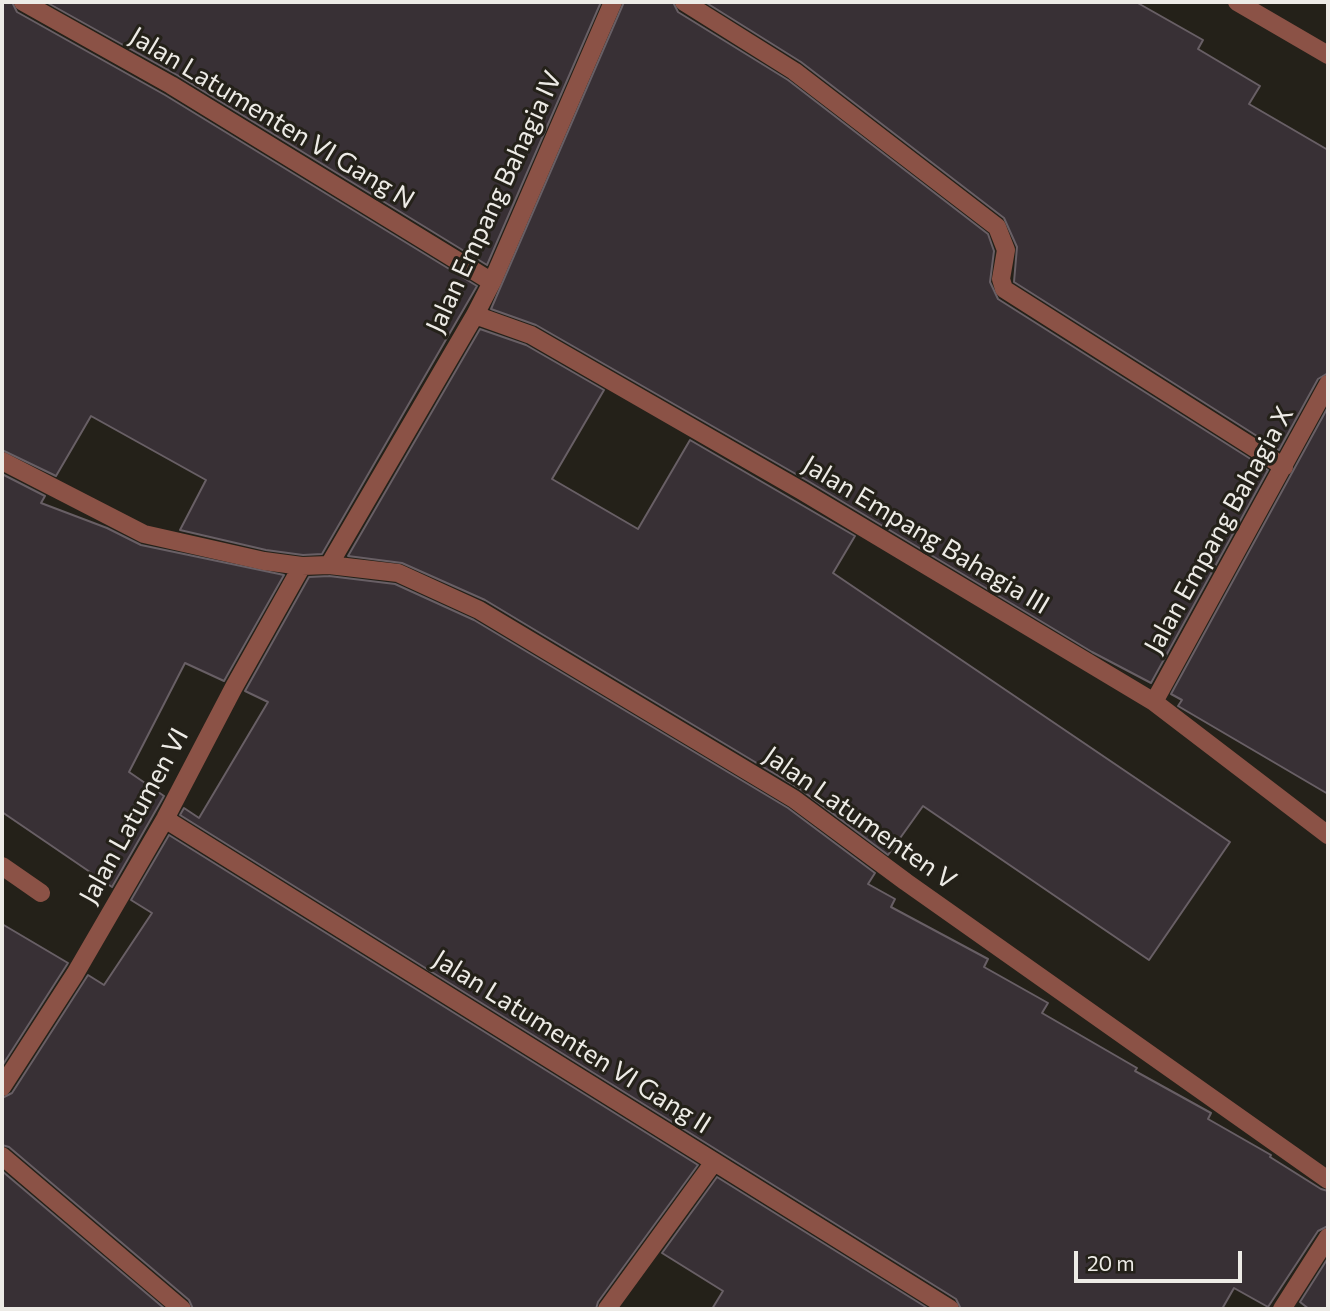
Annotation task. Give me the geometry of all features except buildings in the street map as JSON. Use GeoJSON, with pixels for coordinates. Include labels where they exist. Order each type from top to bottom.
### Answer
{"type":"FeatureCollection","features":[{"type":"Feature","properties":{"kind":"street","name":"Jalan Latumenten VI Gang N"},"geometry":{"type":"LineString","coordinates":[[23,2],[171,85],[492,282]]}},
{"type":"Feature","properties":{"kind":"street","name":"Jalan Empang Bahagia IV"},"geometry":{"type":"LineString","coordinates":[[329,565],[492,282],[613,2]]}},
{"type":"Feature","properties":{"kind":"street"},"geometry":{"type":"LineString","coordinates":[[684,2],[794,71],[997,227],[1006,250],[1001,279],[1004,289],[1284,467]]}},
{"type":"Feature","properties":{"kind":"street"},"geometry":{"type":"LineString","coordinates":[[1237,2],[1328,55]]}},
{"type":"Feature","properties":{"kind":"street","name":"Jalan Empang Bahagia III"},"geometry":{"type":"LineString","coordinates":[[475,315],[531,335],[803,491],[1154,702],[1328,835]]}},
{"type":"Feature","properties":{"kind":"street","name":"Jalan Empang Bahagia X"},"geometry":{"type":"LineString","coordinates":[[1154,702],[1328,384]]}},
{"type":"Feature","properties":{"kind":"street","name":"Jalan Latumenten V"},"geometry":{"type":"LineString","coordinates":[[2,461],[144,534],[264,561],[398,573],[479,610],[794,799],[906,882],[1328,1180]]}},
{"type":"Feature","properties":{"kind":"street","name":"Jalan Latumen VI"},"geometry":{"type":"LineString","coordinates":[[2,1087],[75,974],[165,819],[234,687],[302,566]]}},
{"type":"Feature","properties":{"kind":"street","name":"Jalan Latumenten VI Gang II"},"geometry":{"type":"LineString","coordinates":[[165,819],[950,1309]]}},
{"type":"Feature","properties":{"kind":"street"},"geometry":{"type":"LineString","coordinates":[[2,866],[41,893]]}},
{"type":"Feature","properties":{"kind":"street"},"geometry":{"type":"LineString","coordinates":[[2,1156],[182,1309]]}},
{"type":"Feature","properties":{"kind":"street"},"geometry":{"type":"LineString","coordinates":[[607,1309],[714,1162]]}},
{"type":"Feature","properties":{"kind":"street"},"geometry":{"type":"LineString","coordinates":[[1282,1309],[1328,1237]]}}]}
